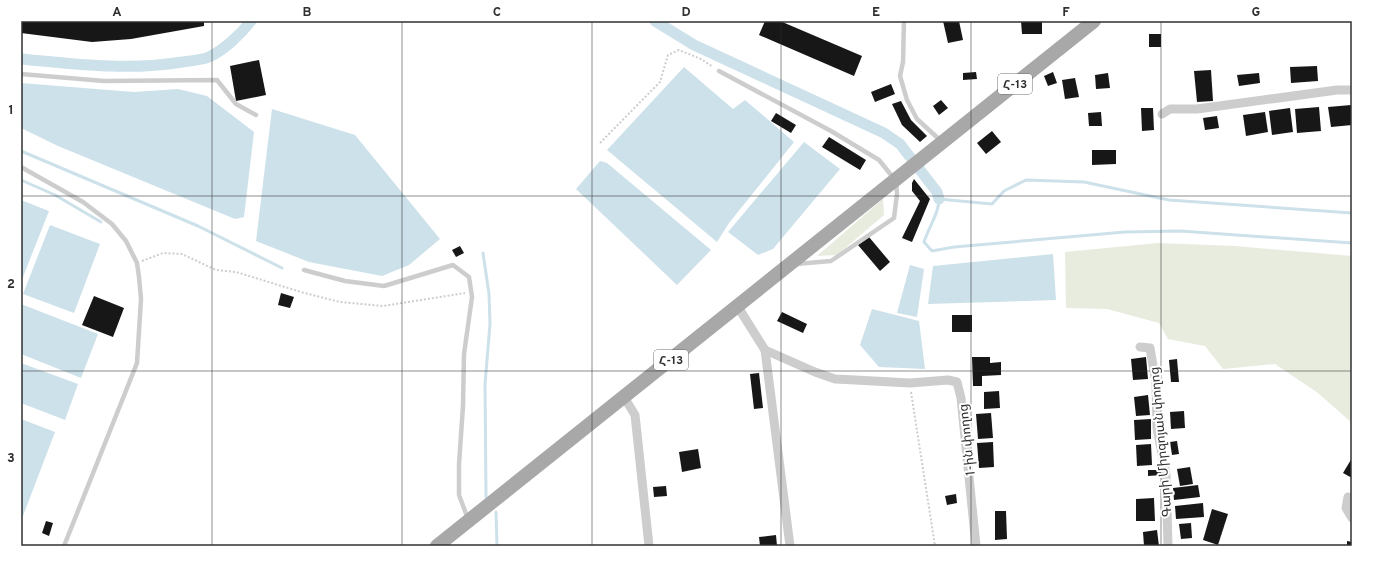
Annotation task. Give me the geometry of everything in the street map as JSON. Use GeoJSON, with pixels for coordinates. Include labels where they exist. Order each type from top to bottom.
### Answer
{"type":"FeatureCollection","features":[{"type":"Feature","properties":{"kind":"main road","name":"Հ-13"},"geometry":{"type":"LineString","coordinates":[[438,546],[1094,21]]}},
{"type":"Feature","properties":{"kind":"street"},"geometry":{"type":"LineString","coordinates":[[1162,114],[1170,110],[1197,109],[1337,90],[1352,90]]}},
{"type":"Feature","properties":{"kind":"street"},"geometry":{"type":"LineString","coordinates":[[738,307],[765,350],[790,546]]}},
{"type":"Feature","properties":{"kind":"street","name":"Գարի Միրզոյան փողոց"},"geometry":{"type":"LineString","coordinates":[[1140,347],[1150,348],[1156,383],[1157,428],[1166,475],[1168,546]]}},
{"type":"Feature","properties":{"kind":"street"},"geometry":{"type":"LineString","coordinates":[[765,350],[835,379],[910,383]]}},
{"type":"Feature","properties":{"kind":"street","name":"1-ին փողոց"},"geometry":{"type":"LineString","coordinates":[[910,383],[948,380],[957,382],[962,398],[976,546]]}},
{"type":"Feature","properties":{"kind":"street"},"geometry":{"type":"LineString","coordinates":[[624,397],[635,415],[649,546]]}},
{"type":"Feature","properties":{"kind":"street"},"geometry":{"type":"LineString","coordinates":[[1348,497],[1346,508],[1352,518]]}},
{"type":"Feature","properties":{"kind":"lane"},"geometry":{"type":"LineString","coordinates":[[904,21],[903,62],[900,76],[907,100],[917,119],[939,144]]}},
{"type":"Feature","properties":{"kind":"lane"},"geometry":{"type":"LineString","coordinates":[[719,71],[831,131],[879,160],[900,177],[894,218],[831,262],[789,265]]}},
{"type":"Feature","properties":{"kind":"lane"},"geometry":{"type":"LineString","coordinates":[[21,74],[104,81],[217,80],[236,104],[256,115]]}},
{"type":"Feature","properties":{"kind":"lane"},"geometry":{"type":"LineString","coordinates":[[21,167],[83,202],[112,224],[126,241],[137,263],[142,299],[137,363],[64,546]]}},
{"type":"Feature","properties":{"kind":"lane"},"geometry":{"type":"LineString","coordinates":[[304,270],[345,281],[384,286],[453,265],[469,277],[471,292],[464,354],[464,406],[459,472],[459,496],[469,521]]}},
{"type":"Feature","properties":{"kind":"path"},"geometry":{"type":"LineString","coordinates":[[600,143],[660,82],[668,55],[679,50],[701,58],[719,71]]}},
{"type":"Feature","properties":{"kind":"path"},"geometry":{"type":"LineString","coordinates":[[137,263],[163,253],[182,254],[216,270],[236,272],[301,292],[340,302],[383,306],[471,292]]}},
{"type":"Feature","properties":{"kind":"path"},"geometry":{"type":"LineString","coordinates":[[910,383],[934,546]]}},
{"type":"Feature","properties":{"kind":"shaded area"},"geometry":{"type":"Polygon","coordinates":[[[883,199],[884,215],[837,255],[817,256],[883,199]]]}},
{"type":"Feature","properties":{"kind":"shaded area"},"geometry":{"type":"Polygon","coordinates":[[[1158,243],[1235,246],[1352,256],[1352,423],[1318,393],[1275,364],[1223,369],[1205,346],[1168,339],[1159,323],[1107,309],[1066,308],[1065,252],[1158,243]]]}},
{"type":"Feature","properties":{"kind":"water"},"geometry":{"type":"Polygon","coordinates":[[[684,67],[733,109],[745,100],[794,142],[729,223],[717,242],[607,150],[684,67]]]}},
{"type":"Feature","properties":{"kind":"water"},"geometry":{"type":"Polygon","coordinates":[[[21,83],[134,92],[178,89],[207,96],[254,132],[244,217],[235,219],[58,146],[21,128],[21,83]]]}},
{"type":"Feature","properties":{"kind":"water"},"geometry":{"type":"Polygon","coordinates":[[[272,109],[355,135],[440,239],[409,265],[382,276],[309,262],[256,241],[272,109]]]}},
{"type":"Feature","properties":{"kind":"water"},"geometry":{"type":"Polygon","coordinates":[[[804,142],[840,169],[773,249],[758,255],[728,232],[804,142]]]}},
{"type":"Feature","properties":{"kind":"water"},"geometry":{"type":"Polygon","coordinates":[[[600,161],[607,163],[711,250],[677,285],[576,189],[600,161]]]}},
{"type":"Feature","properties":{"kind":"water"},"geometry":{"type":"Polygon","coordinates":[[[21,200],[49,211],[21,282],[21,200]]]}},
{"type":"Feature","properties":{"kind":"water"},"geometry":{"type":"Polygon","coordinates":[[[50,225],[100,244],[74,313],[23,294],[50,225]]]}},
{"type":"Feature","properties":{"kind":"water"},"geometry":{"type":"Polygon","coordinates":[[[1053,254],[1056,300],[928,304],[933,266],[1053,254]]]}},
{"type":"Feature","properties":{"kind":"water"},"geometry":{"type":"Polygon","coordinates":[[[910,265],[924,269],[917,317],[897,313],[910,265]]]}},
{"type":"Feature","properties":{"kind":"water"},"geometry":{"type":"Polygon","coordinates":[[[21,304],[98,334],[81,378],[21,354],[21,304]]]}},
{"type":"Feature","properties":{"kind":"water"},"geometry":{"type":"Polygon","coordinates":[[[872,309],[919,321],[925,369],[879,367],[860,345],[872,309]]]}},
{"type":"Feature","properties":{"kind":"water"},"geometry":{"type":"Polygon","coordinates":[[[21,363],[78,384],[65,420],[21,403],[21,363]]]}},
{"type":"Feature","properties":{"kind":"water"},"geometry":{"type":"Polygon","coordinates":[[[21,419],[55,432],[23,516],[21,515],[21,419]]]}},
{"type":"Feature","properties":{"kind":"building"},"geometry":{"type":"Polygon","coordinates":[[[21,21],[204,21],[204,26],[131,39],[92,42],[21,33],[21,21]]]}},
{"type":"Feature","properties":{"kind":"building"},"geometry":{"type":"Polygon","coordinates":[[[765,21],[780,21],[862,56],[854,76],[759,35],[765,21]]]}},
{"type":"Feature","properties":{"kind":"building"},"geometry":{"type":"Polygon","coordinates":[[[943,21],[959,21],[963,40],[948,43],[943,21]]]}},
{"type":"Feature","properties":{"kind":"building"},"geometry":{"type":"Polygon","coordinates":[[[1021,21],[1042,21],[1042,34],[1022,34],[1021,21]]]}},
{"type":"Feature","properties":{"kind":"building"},"geometry":{"type":"Polygon","coordinates":[[[1149,34],[1161,34],[1161,47],[1149,47],[1149,34]]]}},
{"type":"Feature","properties":{"kind":"building"},"geometry":{"type":"Polygon","coordinates":[[[259,60],[266,95],[236,101],[230,66],[259,60]]]}},
{"type":"Feature","properties":{"kind":"building"},"geometry":{"type":"Polygon","coordinates":[[[1317,66],[1318,81],[1291,83],[1290,67],[1317,66]]]}},
{"type":"Feature","properties":{"kind":"building"},"geometry":{"type":"Polygon","coordinates":[[[1211,70],[1213,101],[1197,102],[1194,71],[1211,70]]]}},
{"type":"Feature","properties":{"kind":"building"},"geometry":{"type":"Polygon","coordinates":[[[976,72],[977,79],[963,80],[963,73],[976,72]]]}},
{"type":"Feature","properties":{"kind":"building"},"geometry":{"type":"Polygon","coordinates":[[[1053,72],[1057,83],[1048,86],[1044,76],[1053,72]]]}},
{"type":"Feature","properties":{"kind":"building"},"geometry":{"type":"Polygon","coordinates":[[[1108,73],[1110,88],[1096,89],[1095,75],[1108,73]]]}},
{"type":"Feature","properties":{"kind":"building"},"geometry":{"type":"Polygon","coordinates":[[[1259,73],[1260,83],[1239,86],[1237,75],[1259,73]]]}},
{"type":"Feature","properties":{"kind":"building"},"geometry":{"type":"Polygon","coordinates":[[[1075,78],[1079,97],[1065,99],[1062,80],[1075,78]]]}},
{"type":"Feature","properties":{"kind":"building"},"geometry":{"type":"Polygon","coordinates":[[[891,84],[895,94],[875,102],[871,92],[891,84]]]}},
{"type":"Feature","properties":{"kind":"building"},"geometry":{"type":"Polygon","coordinates":[[[941,100],[948,108],[939,115],[933,106],[941,100]]]}},
{"type":"Feature","properties":{"kind":"building"},"geometry":{"type":"Polygon","coordinates":[[[901,101],[911,120],[927,136],[920,142],[902,125],[892,104],[901,101]]]}},
{"type":"Feature","properties":{"kind":"building"},"geometry":{"type":"Polygon","coordinates":[[[1351,105],[1352,125],[1331,127],[1328,107],[1351,105]]]}},
{"type":"Feature","properties":{"kind":"building"},"geometry":{"type":"Polygon","coordinates":[[[1319,107],[1321,131],[1297,133],[1295,109],[1319,107]]]}},
{"type":"Feature","properties":{"kind":"building"},"geometry":{"type":"Polygon","coordinates":[[[1141,108],[1153,108],[1154,130],[1142,131],[1141,108]]]}},
{"type":"Feature","properties":{"kind":"building"},"geometry":{"type":"Polygon","coordinates":[[[1290,108],[1293,132],[1272,135],[1269,111],[1290,108]]]}},
{"type":"Feature","properties":{"kind":"building"},"geometry":{"type":"Polygon","coordinates":[[[1101,112],[1102,126],[1089,126],[1088,113],[1101,112]]]}},
{"type":"Feature","properties":{"kind":"building"},"geometry":{"type":"Polygon","coordinates":[[[1265,112],[1268,132],[1246,136],[1243,115],[1265,112]]]}},
{"type":"Feature","properties":{"kind":"building"},"geometry":{"type":"Polygon","coordinates":[[[776,113],[796,125],[791,133],[771,121],[776,113]]]}},
{"type":"Feature","properties":{"kind":"building"},"geometry":{"type":"Polygon","coordinates":[[[1217,116],[1219,128],[1205,130],[1203,118],[1217,116]]]}},
{"type":"Feature","properties":{"kind":"building"},"geometry":{"type":"Polygon","coordinates":[[[992,131],[1001,142],[986,154],[977,143],[992,131]]]}},
{"type":"Feature","properties":{"kind":"building"},"geometry":{"type":"Polygon","coordinates":[[[829,137],[866,160],[860,170],[822,147],[829,137]]]}},
{"type":"Feature","properties":{"kind":"building"},"geometry":{"type":"Polygon","coordinates":[[[1092,150],[1116,150],[1116,164],[1092,165],[1092,150]]]}},
{"type":"Feature","properties":{"kind":"building"},"geometry":{"type":"Polygon","coordinates":[[[914,179],[930,199],[912,242],[902,238],[920,201],[912,191],[912,183],[914,179]]]}},
{"type":"Feature","properties":{"kind":"building"},"geometry":{"type":"Polygon","coordinates":[[[869,237],[890,262],[880,271],[858,245],[869,237]]]}},
{"type":"Feature","properties":{"kind":"building"},"geometry":{"type":"Polygon","coordinates":[[[460,246],[464,253],[456,257],[452,250],[460,246]]]}},
{"type":"Feature","properties":{"kind":"building"},"geometry":{"type":"Polygon","coordinates":[[[281,293],[294,297],[290,308],[278,305],[281,293]]]}},
{"type":"Feature","properties":{"kind":"building"},"geometry":{"type":"Polygon","coordinates":[[[94,296],[124,308],[113,337],[82,325],[94,296]]]}},
{"type":"Feature","properties":{"kind":"building"},"geometry":{"type":"Polygon","coordinates":[[[782,312],[807,324],[803,333],[777,321],[782,312]]]}},
{"type":"Feature","properties":{"kind":"building"},"geometry":{"type":"Polygon","coordinates":[[[952,315],[972,315],[972,332],[952,332],[952,315]]]}},
{"type":"Feature","properties":{"kind":"building"},"geometry":{"type":"Polygon","coordinates":[[[972,357],[990,357],[990,363],[1001,362],[1001,375],[982,376],[982,386],[973,386],[972,357]]]}},
{"type":"Feature","properties":{"kind":"building"},"geometry":{"type":"Polygon","coordinates":[[[1146,357],[1148,379],[1133,380],[1131,359],[1146,357]]]}},
{"type":"Feature","properties":{"kind":"building"},"geometry":{"type":"Polygon","coordinates":[[[1177,359],[1179,382],[1171,382],[1169,360],[1177,359]]]}},
{"type":"Feature","properties":{"kind":"building"},"geometry":{"type":"Polygon","coordinates":[[[759,373],[763,408],[754,409],[750,374],[759,373]]]}},
{"type":"Feature","properties":{"kind":"building"},"geometry":{"type":"Polygon","coordinates":[[[999,391],[1000,408],[984,409],[984,392],[999,391]]]}},
{"type":"Feature","properties":{"kind":"building"},"geometry":{"type":"Polygon","coordinates":[[[1148,395],[1150,415],[1136,416],[1134,397],[1148,395]]]}},
{"type":"Feature","properties":{"kind":"building"},"geometry":{"type":"Polygon","coordinates":[[[1184,411],[1185,428],[1171,429],[1170,412],[1184,411]]]}},
{"type":"Feature","properties":{"kind":"building"},"geometry":{"type":"Polygon","coordinates":[[[991,413],[993,438],[978,439],[976,414],[991,413]]]}},
{"type":"Feature","properties":{"kind":"building"},"geometry":{"type":"Polygon","coordinates":[[[1151,419],[1151,439],[1135,440],[1134,420],[1151,419]]]}},
{"type":"Feature","properties":{"kind":"building"},"geometry":{"type":"Polygon","coordinates":[[[1177,441],[1179,454],[1172,455],[1170,442],[1177,441]]]}},
{"type":"Feature","properties":{"kind":"building"},"geometry":{"type":"Polygon","coordinates":[[[993,442],[994,467],[979,468],[977,443],[993,442]]]}},
{"type":"Feature","properties":{"kind":"building"},"geometry":{"type":"Polygon","coordinates":[[[1151,444],[1152,465],[1137,466],[1136,445],[1151,444]]]}},
{"type":"Feature","properties":{"kind":"building"},"geometry":{"type":"Polygon","coordinates":[[[698,449],[701,468],[682,472],[679,452],[698,449]]]}},
{"type":"Feature","properties":{"kind":"building"},"geometry":{"type":"Polygon","coordinates":[[[1352,458],[1352,478],[1343,473],[1352,458]]]}},
{"type":"Feature","properties":{"kind":"building"},"geometry":{"type":"Polygon","coordinates":[[[1190,467],[1193,484],[1180,486],[1177,469],[1190,467]]]}},
{"type":"Feature","properties":{"kind":"building"},"geometry":{"type":"Polygon","coordinates":[[[1148,470],[1162,470],[1162,475],[1148,476],[1148,470]]]}},
{"type":"Feature","properties":{"kind":"building"},"geometry":{"type":"Polygon","coordinates":[[[1198,485],[1200,497],[1174,500],[1173,488],[1198,485]]]}},
{"type":"Feature","properties":{"kind":"building"},"geometry":{"type":"Polygon","coordinates":[[[666,486],[667,496],[654,497],[653,487],[666,486]]]}},
{"type":"Feature","properties":{"kind":"building"},"geometry":{"type":"Polygon","coordinates":[[[956,494],[957,503],[947,505],[945,496],[956,494]]]}},
{"type":"Feature","properties":{"kind":"building"},"geometry":{"type":"Polygon","coordinates":[[[1154,498],[1155,521],[1136,521],[1136,499],[1154,498]]]}},
{"type":"Feature","properties":{"kind":"building"},"geometry":{"type":"Polygon","coordinates":[[[1203,503],[1204,517],[1176,519],[1175,506],[1203,503]]]}},
{"type":"Feature","properties":{"kind":"building"},"geometry":{"type":"Polygon","coordinates":[[[1212,509],[1228,514],[1218,545],[1203,540],[1212,509]]]}},
{"type":"Feature","properties":{"kind":"building"},"geometry":{"type":"Polygon","coordinates":[[[995,511],[1006,511],[1007,539],[995,540],[995,511]]]}},
{"type":"Feature","properties":{"kind":"building"},"geometry":{"type":"Polygon","coordinates":[[[46,521],[53,523],[49,536],[42,533],[46,521]]]}},
{"type":"Feature","properties":{"kind":"building"},"geometry":{"type":"Polygon","coordinates":[[[1191,523],[1192,538],[1181,539],[1179,524],[1191,523]]]}},
{"type":"Feature","properties":{"kind":"building"},"geometry":{"type":"Polygon","coordinates":[[[1157,530],[1159,546],[1144,546],[1143,532],[1157,530]]]}},
{"type":"Feature","properties":{"kind":"building"},"geometry":{"type":"Polygon","coordinates":[[[776,535],[777,546],[760,546],[759,537],[776,535]]]}},
{"type":"Feature","properties":{"kind":"building"},"geometry":{"type":"Polygon","coordinates":[[[1347,541],[1352,542],[1352,546],[1347,546],[1347,541]]]}},
{"type":"Feature","properties":{"kind":"waterway"},"geometry":{"type":"LineString","coordinates":[[21,59],[102,66],[162,65],[203,59],[209,57],[226,46],[251,21]]}},
{"type":"Feature","properties":{"kind":"waterway"},"geometry":{"type":"LineString","coordinates":[[655,21],[694,45],[884,133],[900,144],[937,192],[939,199]]}},
{"type":"Feature","properties":{"kind":"waterway"},"geometry":{"type":"LineString","coordinates":[[21,151],[198,226],[282,268]]}},
{"type":"Feature","properties":{"kind":"waterway"},"geometry":{"type":"LineString","coordinates":[[21,180],[55,195],[101,222]]}},
{"type":"Feature","properties":{"kind":"waterway"},"geometry":{"type":"LineString","coordinates":[[1352,213],[1169,200],[1084,182],[1026,180],[1004,191],[992,204],[939,199],[938,209],[924,242],[932,251],[954,247],[1125,232],[1180,231],[1352,243]]}},
{"type":"Feature","properties":{"kind":"waterway"},"geometry":{"type":"LineString","coordinates":[[483,253],[489,294],[490,324],[485,384],[486,497]]}},
{"type":"Feature","properties":{"kind":"waterway"},"geometry":{"type":"LineString","coordinates":[[496,512],[497,546]]}}]}
